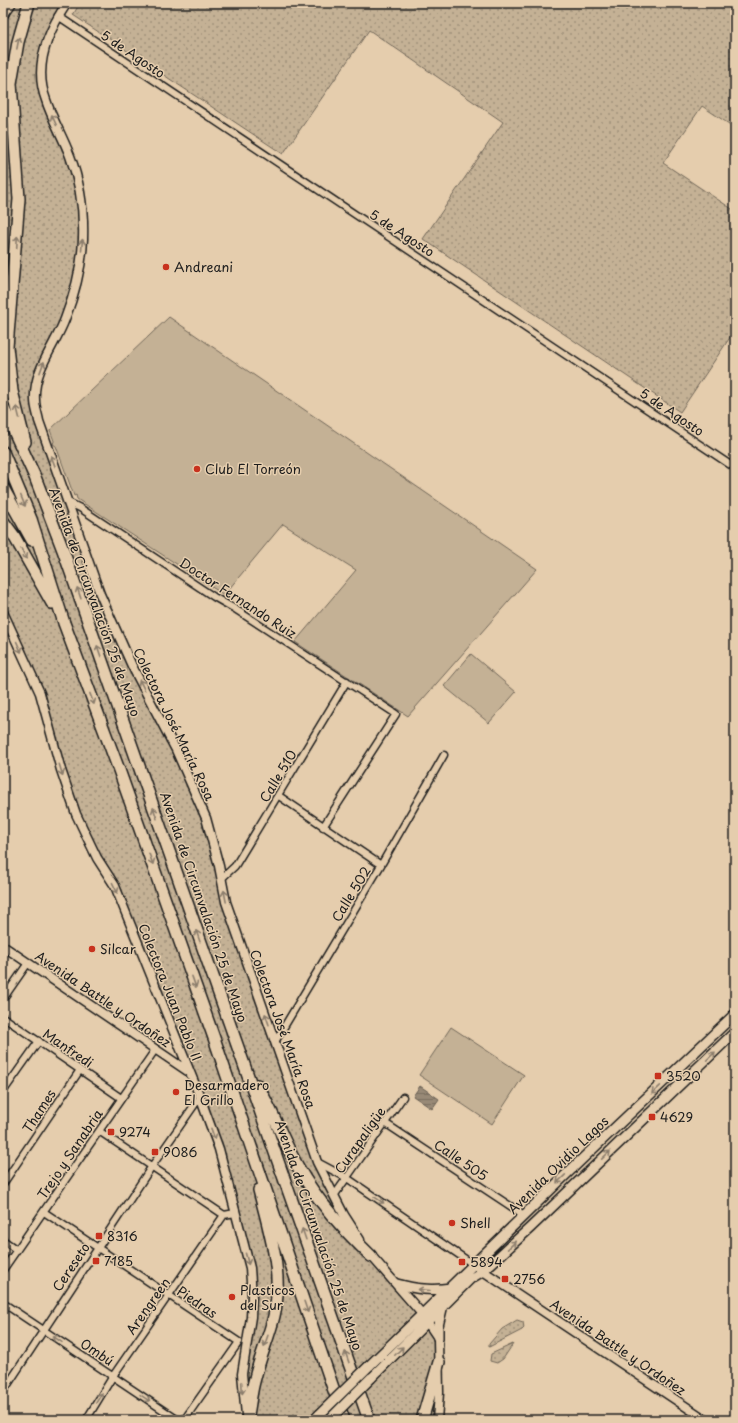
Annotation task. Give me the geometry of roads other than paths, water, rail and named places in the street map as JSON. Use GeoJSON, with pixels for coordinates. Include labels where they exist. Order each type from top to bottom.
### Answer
{"type":"FeatureCollection","features":[{"type":"Feature","properties":{"kind":"highway"},"geometry":{"type":"LineString","coordinates":[[3,13],[10,3]]}},
{"type":"Feature","properties":{"kind":"highway"},"geometry":{"type":"LineString","coordinates":[[29,3],[18,42],[11,83],[19,199],[7,347],[12,391],[35,477]]}},
{"type":"Feature","properties":{"kind":"highway","name":"Avenida de Circunvalación 25 de Mayo"},"geometry":{"type":"LineString","coordinates":[[3,407],[35,477],[64,550],[211,973],[247,1069],[369,1420]]}},
{"type":"Feature","properties":{"kind":"highway"},"geometry":{"type":"LineString","coordinates":[[3,452],[31,519],[42,560],[64,623],[122,777],[244,1125],[344,1420]]}},
{"type":"Feature","properties":{"kind":"highway"},"geometry":{"type":"LineString","coordinates":[[3,488],[42,560]]}},
{"type":"Feature","properties":{"kind":"highway"},"geometry":{"type":"LineString","coordinates":[[3,521],[14,536],[64,623]]}},
{"type":"Feature","properties":{"kind":"highway"},"geometry":{"type":"LineString","coordinates":[[247,1069],[265,1099],[298,1168],[334,1220],[371,1256]]}},
{"type":"Feature","properties":{"kind":"highway"},"geometry":{"type":"LineString","coordinates":[[244,1125],[270,1232],[276,1284],[274,1316],[254,1379],[247,1420]]}},
{"type":"Feature","properties":{"kind":"highway"},"geometry":{"type":"LineString","coordinates":[[422,1420],[439,1362]]}},
{"type":"Feature","properties":{"kind":"main road","name":"Colectora José María Rosa"},"geometry":{"type":"LineString","coordinates":[[67,3],[48,35],[43,55],[42,77],[45,99],[70,156],[80,188],[83,239],[75,292],[65,320],[42,364],[36,384],[35,401],[42,432],[106,609],[132,666],[176,750],[206,818],[226,902],[317,1162],[344,1215],[371,1256],[422,1314],[438,1338],[439,1393],[437,1420]]}},
{"type":"Feature","properties":{"kind":"main road","name":"Colectora Juan Pablo II"},"geometry":{"type":"LineString","coordinates":[[3,612],[40,693],[60,770],[76,814],[97,858],[115,886],[200,1097],[219,1149],[250,1268],[252,1296],[243,1342],[242,1374],[242,1394],[247,1420]]}},
{"type":"Feature","properties":{"kind":"main road","name":"Avenida Battle y Ordoñez"},"geometry":{"type":"LineString","coordinates":[[3,946],[155,1050],[190,1072]]}},
{"type":"Feature","properties":{"kind":"main road","name":"Avenida Ovidio Lagos"},"geometry":{"type":"LineString","coordinates":[[317,1417],[422,1314],[451,1288],[524,1215],[735,1014]]}},
{"type":"Feature","properties":{"kind":"main road","name":"Avenida Ovidio Lagos"},"geometry":{"type":"LineString","coordinates":[[329,1420],[470,1279],[483,1271],[735,1032]]}},
{"type":"Feature","properties":{"kind":"main road","name":"Avenida Battle y Ordoñez"},"geometry":{"type":"LineString","coordinates":[[474,1265],[706,1420]]}},
{"type":"Feature","properties":{"kind":"main road"},"geometry":{"type":"LineString","coordinates":[[397,1284],[416,1289],[434,1291],[451,1288]]}},
{"type":"Feature","properties":{"kind":"main road"},"geometry":{"type":"LineString","coordinates":[[438,1338],[439,1317],[443,1307]]}},
{"type":"Feature","properties":{"kind":"street","name":"5 de Agosto"},"geometry":{"type":"LineString","coordinates":[[58,16],[735,468]]}},
{"type":"Feature","properties":{"kind":"street","name":"Doctor Fernando Ruiz"},"geometry":{"type":"LineString","coordinates":[[68,502],[80,508],[214,597],[347,681],[396,714],[323,827]]}},
{"type":"Feature","properties":{"kind":"street","name":"Calle 510"},"geometry":{"type":"LineString","coordinates":[[221,879],[235,866],[279,796],[347,681]]}},
{"type":"Feature","properties":{"kind":"street","name":"Calle 502"},"geometry":{"type":"LineString","coordinates":[[275,1042],[381,865],[444,755]]}},
{"type":"Feature","properties":{"kind":"street"},"geometry":{"type":"LineString","coordinates":[[279,796],[381,865]]}},
{"type":"Feature","properties":{"kind":"street"},"geometry":{"type":"LineString","coordinates":[[3,999],[28,963]]}},
{"type":"Feature","properties":{"kind":"street","name":"Manfredi"},"geometry":{"type":"LineString","coordinates":[[3,1017],[121,1098]]}},
{"type":"Feature","properties":{"kind":"street"},"geometry":{"type":"LineString","coordinates":[[3,1092],[39,1042]]}},
{"type":"Feature","properties":{"kind":"street","name":"Trejo y Sanabria"},"geometry":{"type":"LineString","coordinates":[[3,1270],[155,1050]]}},
{"type":"Feature","properties":{"kind":"street","name":"Thames"},"geometry":{"type":"LineString","coordinates":[[3,1184],[80,1070]]}},
{"type":"Feature","properties":{"kind":"street","name":"Cereseto"},"geometry":{"type":"LineString","coordinates":[[3,1392],[97,1248],[200,1097]]}},
{"type":"Feature","properties":{"kind":"street","name":"Curapaligüe"},"geometry":{"type":"LineString","coordinates":[[334,1196],[404,1097]]}},
{"type":"Feature","properties":{"kind":"street","name":"Calle 505"},"geometry":{"type":"LineString","coordinates":[[385,1123],[524,1215]]}},
{"type":"Feature","properties":{"kind":"street"},"geometry":{"type":"LineString","coordinates":[[99,1131],[224,1215],[235,1213]]}},
{"type":"Feature","properties":{"kind":"street","name":"Avenida Battle y Ordoñez"},"geometry":{"type":"LineString","coordinates":[[317,1162],[347,1178],[474,1265]]}},
{"type":"Feature","properties":{"kind":"street","name":"Piedras"},"geometry":{"type":"LineString","coordinates":[[44,1212],[168,1296],[243,1342]]}},
{"type":"Feature","properties":{"kind":"street","name":"Arengreen"},"geometry":{"type":"LineString","coordinates":[[86,1420],[113,1376],[224,1215]]}},
{"type":"Feature","properties":{"kind":"street"},"geometry":{"type":"LineString","coordinates":[[3,1240],[17,1250]]}},
{"type":"Feature","properties":{"kind":"street","name":"Ombú"},"geometry":{"type":"LineString","coordinates":[[3,1303],[178,1420]]}},
{"type":"Feature","properties":{"kind":"street"},"geometry":{"type":"LineString","coordinates":[[184,1420],[243,1342]]}},
{"type":"Feature","properties":{"kind":"place","name":"Andreani"},"geometry":{"type":"Point","coordinates":[166,267]}},
{"type":"Feature","properties":{"kind":"place","name":"Club El Torreón"},"geometry":{"type":"Point","coordinates":[197,469]}},
{"type":"Feature","properties":{"kind":"place","name":"Silcar"},"geometry":{"type":"Point","coordinates":[92,949]}},
{"type":"Feature","properties":{"kind":"place","name":"3520"},"geometry":{"type":"Point","coordinates":[658,1076]}},
{"type":"Feature","properties":{"kind":"place","name":"Desarmadero El Grillo"},"geometry":{"type":"Point","coordinates":[176,1092]}},
{"type":"Feature","properties":{"kind":"place","name":"4629"},"geometry":{"type":"Point","coordinates":[652,1117]}},
{"type":"Feature","properties":{"kind":"place","name":"9274"},"geometry":{"type":"Point","coordinates":[111,1132]}},
{"type":"Feature","properties":{"kind":"place","name":"9086"},"geometry":{"type":"Point","coordinates":[155,1152]}},
{"type":"Feature","properties":{"kind":"place","name":"Shell"},"geometry":{"type":"Point","coordinates":[452,1223]}},
{"type":"Feature","properties":{"kind":"place","name":"8316"},"geometry":{"type":"Point","coordinates":[99,1236]}},
{"type":"Feature","properties":{"kind":"place","name":"7185"},"geometry":{"type":"Point","coordinates":[96,1261]}},
{"type":"Feature","properties":{"kind":"place","name":"5894"},"geometry":{"type":"Point","coordinates":[462,1262]}},
{"type":"Feature","properties":{"kind":"place","name":"2756"},"geometry":{"type":"Point","coordinates":[505,1279]}},
{"type":"Feature","properties":{"kind":"place","name":"Plasticos del Sur"},"geometry":{"type":"Point","coordinates":[232,1297]}}]}
